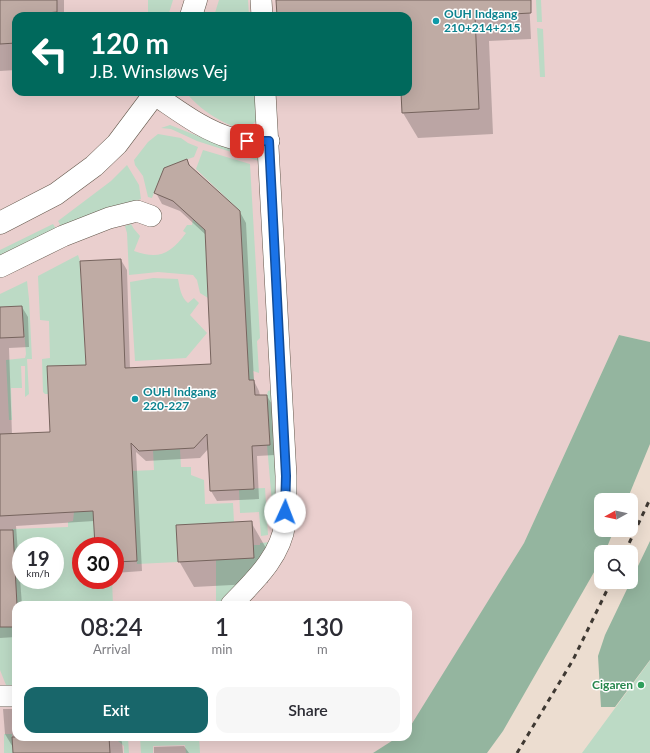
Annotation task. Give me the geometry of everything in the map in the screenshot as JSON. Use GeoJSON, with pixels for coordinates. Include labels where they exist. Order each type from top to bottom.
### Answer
{"type":"FeatureCollection","features":[{"type":"Feature","properties":{"kind":"street"},"geometry":{"type":"LineString","coordinates":[[192,12],[196,0]]}},
{"type":"Feature","properties":{"kind":"street"},"geometry":{"type":"LineString","coordinates":[[261,0],[262,12]]}},
{"type":"Feature","properties":{"kind":"street"},"geometry":{"type":"LineString","coordinates":[[0,223],[56,194],[94,166],[117,144],[154,96]]}},
{"type":"Feature","properties":{"kind":"street"},"geometry":{"type":"LineString","coordinates":[[160,96],[186,116],[217,132],[232,138],[269,141]]}},
{"type":"Feature","properties":{"kind":"street"},"geometry":{"type":"LineString","coordinates":[[235,601],[265,568],[278,544],[285,524],[286,476],[269,141],[265,96]]}},
{"type":"Feature","properties":{"kind":"street"},"geometry":{"type":"LineString","coordinates":[[0,267],[63,236],[109,218],[137,211],[151,216]]}},
{"type":"Feature","properties":{"kind":"street"},"geometry":{"type":"LineString","coordinates":[[0,696],[12,696]]}},
{"type":"Feature","properties":{"kind":"shaded area"},"geometry":{"type":"Polygon","coordinates":[[[0,0],[650,0],[650,342],[619,335],[524,543],[412,725],[412,601],[12,601],[12,741],[392,741],[373,753],[0,753],[0,0]]]}},
{"type":"Feature","properties":{"kind":"green space"},"geometry":{"type":"Polygon","coordinates":[[[148,0],[173,0],[169,12],[148,12],[148,0]]]}},
{"type":"Feature","properties":{"kind":"green space"},"geometry":{"type":"Polygon","coordinates":[[[219,0],[248,0],[249,12],[215,12],[219,0]]]}},
{"type":"Feature","properties":{"kind":"green space"},"geometry":{"type":"Polygon","coordinates":[[[536,0],[541,0],[542,22],[537,22],[536,0]]]}},
{"type":"Feature","properties":{"kind":"green space"},"geometry":{"type":"Polygon","coordinates":[[[537,28],[543,29],[545,77],[540,77],[537,28]]]}},
{"type":"Feature","properties":{"kind":"green space"},"geometry":{"type":"Polygon","coordinates":[[[189,96],[257,96],[257,120],[248,129],[222,122],[205,111],[189,96]]]}},
{"type":"Feature","properties":{"kind":"green space"},"geometry":{"type":"Polygon","coordinates":[[[170,125],[208,140],[250,153],[257,157],[259,161],[197,141],[171,129],[161,128],[170,125]]]}},
{"type":"Feature","properties":{"kind":"green space"},"geometry":{"type":"Polygon","coordinates":[[[158,134],[181,138],[198,147],[194,157],[177,163],[166,170],[159,181],[152,198],[148,197],[143,176],[135,165],[134,160],[148,142],[158,134]]]}},
{"type":"Feature","properties":{"kind":"green space"},"geometry":{"type":"Polygon","coordinates":[[[203,150],[250,164],[260,338],[257,341],[259,373],[253,371],[254,380],[249,380],[240,211],[196,169],[203,150]]]}},
{"type":"Feature","properties":{"kind":"green space"},"geometry":{"type":"Polygon","coordinates":[[[127,165],[139,185],[141,199],[62,228],[58,221],[111,181],[127,165]]]}},
{"type":"Feature","properties":{"kind":"green space"},"geometry":{"type":"Polygon","coordinates":[[[193,219],[205,230],[208,298],[200,293],[197,280],[193,275],[158,272],[129,275],[127,233],[125,226],[131,224],[140,236],[134,251],[143,254],[157,255],[175,246],[186,233],[183,231],[187,225],[192,225],[193,219]]]}},
{"type":"Feature","properties":{"kind":"green space"},"geometry":{"type":"Polygon","coordinates":[[[53,224],[56,229],[0,257],[0,250],[53,224]]]}},
{"type":"Feature","properties":{"kind":"green space"},"geometry":{"type":"Polygon","coordinates":[[[78,255],[80,261],[86,373],[83,373],[82,365],[65,366],[65,374],[47,375],[48,394],[45,394],[43,392],[42,359],[50,358],[49,321],[40,320],[38,276],[78,255]]]}},
{"type":"Feature","properties":{"kind":"green space"},"geometry":{"type":"Polygon","coordinates":[[[153,278],[178,279],[181,292],[186,301],[188,303],[194,298],[199,303],[190,315],[207,333],[186,358],[135,361],[130,282],[153,278]]]}},
{"type":"Feature","properties":{"kind":"green space"},"geometry":{"type":"Polygon","coordinates":[[[27,281],[32,359],[27,359],[29,394],[25,397],[25,366],[21,366],[22,388],[11,388],[12,420],[9,420],[6,360],[25,358],[26,354],[22,306],[0,307],[0,294],[27,281]]]}},
{"type":"Feature","properties":{"kind":"green space"},"geometry":{"type":"Polygon","coordinates":[[[619,335],[650,342],[650,444],[630,493],[594,493],[594,537],[611,537],[608,545],[594,545],[594,572],[503,731],[487,753],[373,753],[392,741],[412,741],[412,724],[524,543],[619,335]]]}},
{"type":"Feature","properties":{"kind":"green space"},"geometry":{"type":"Polygon","coordinates":[[[271,390],[277,503],[272,503],[267,445],[270,445],[267,395],[268,391],[271,390]]]}},
{"type":"Feature","properties":{"kind":"green space"},"geometry":{"type":"Polygon","coordinates":[[[180,449],[181,467],[191,467],[191,475],[204,480],[205,504],[233,503],[234,522],[178,562],[137,564],[131,471],[154,470],[153,450],[180,449]]]}},
{"type":"Feature","properties":{"kind":"green space"},"geometry":{"type":"Polygon","coordinates":[[[265,488],[268,535],[261,536],[259,512],[240,513],[239,489],[265,488]]]}},
{"type":"Feature","properties":{"kind":"green space"},"geometry":{"type":"Polygon","coordinates":[[[92,492],[94,537],[72,537],[72,589],[112,589],[113,601],[17,601],[16,589],[64,589],[64,537],[13,537],[12,529],[68,527],[68,522],[73,521],[74,512],[92,492]]]}},
{"type":"Feature","properties":{"kind":"green space"},"geometry":{"type":"Polygon","coordinates":[[[650,541],[650,660],[615,707],[601,707],[598,656],[605,635],[627,589],[638,589],[638,566],[650,541]]]}},
{"type":"Feature","properties":{"kind":"green space"},"geometry":{"type":"Polygon","coordinates":[[[272,542],[257,563],[225,601],[216,601],[216,560],[253,545],[260,545],[260,543],[272,542]]]}},
{"type":"Feature","properties":{"kind":"green space"},"geometry":{"type":"Polygon","coordinates":[[[0,627],[12,627],[12,690],[8,690],[0,670],[0,627]]]}},
{"type":"Feature","properties":{"kind":"green space","name":"Cigaren"},"geometry":{"type":"Polygon","coordinates":[[[650,660],[650,753],[582,753],[649,662],[650,660]]]}},
{"type":"Feature","properties":{"kind":"green space"},"geometry":{"type":"Polygon","coordinates":[[[4,734],[12,734],[13,753],[4,753],[4,734]]]}},
{"type":"Feature","properties":{"kind":"green space"},"geometry":{"type":"Polygon","coordinates":[[[118,741],[128,741],[129,753],[124,753],[124,746],[118,741]]]}},
{"type":"Feature","properties":{"kind":"green space"},"geometry":{"type":"Polygon","coordinates":[[[140,741],[199,741],[200,753],[186,753],[185,745],[153,746],[153,753],[141,753],[140,741]]]}},
{"type":"Feature","properties":{"kind":"building"},"geometry":{"type":"Polygon","coordinates":[[[0,0],[57,0],[57,12],[12,12],[12,43],[0,44],[0,0]]]}},
{"type":"Feature","properties":{"kind":"building"},"geometry":{"type":"Polygon","coordinates":[[[276,0],[531,0],[531,13],[475,16],[479,109],[402,113],[401,96],[412,96],[412,12],[277,12],[276,0]]]}},
{"type":"Feature","properties":{"kind":"building","name":"OUH Indgang 220-227"},"geometry":{"type":"Polygon","coordinates":[[[187,159],[189,165],[240,211],[249,380],[254,380],[255,395],[267,395],[270,445],[252,446],[254,489],[210,491],[207,434],[194,448],[139,451],[131,443],[137,561],[124,562],[124,537],[94,537],[93,511],[0,516],[0,434],[50,432],[47,366],[86,365],[80,261],[121,259],[125,368],[211,364],[205,230],[173,201],[154,193],[164,168],[187,159]]]}},
{"type":"Feature","properties":{"kind":"building"},"geometry":{"type":"Polygon","coordinates":[[[22,306],[24,337],[0,338],[0,307],[22,306]]]}},
{"type":"Feature","properties":{"kind":"building"},"geometry":{"type":"Polygon","coordinates":[[[252,521],[254,558],[178,562],[176,525],[252,521]]]}},
{"type":"Feature","properties":{"kind":"building"},"geometry":{"type":"Polygon","coordinates":[[[0,530],[13,530],[12,589],[16,589],[17,601],[12,601],[12,627],[0,627],[0,530]]]}},
{"type":"Feature","properties":{"kind":"building"},"geometry":{"type":"Polygon","coordinates":[[[12,741],[109,741],[110,753],[13,753],[12,741]]]}},
{"type":"Feature","properties":{"kind":"railway"},"geometry":{"type":"LineString","coordinates":[[628,545],[650,499]]}},
{"type":"Feature","properties":{"kind":"railway"},"geometry":{"type":"LineString","coordinates":[[517,753],[573,660],[608,589]]}},
{"type":"Feature","properties":{"kind":"place","name":"OUH Indgang 210+214+215"},"geometry":{"type":"Point","coordinates":[436,21]}},
{"type":"Feature","properties":{"kind":"place","name":"OUH Indgang 220-227"},"geometry":{"type":"Point","coordinates":[135,399]}},
{"type":"Feature","properties":{"kind":"place","name":"Cigaren"},"geometry":{"type":"Point","coordinates":[641,685]}},
{"type":"Feature","properties":{"kind":"route"},"geometry":{"type":"LineString","coordinates":[[247,141],[269,141],[286,476],[285,512]]}}]}
